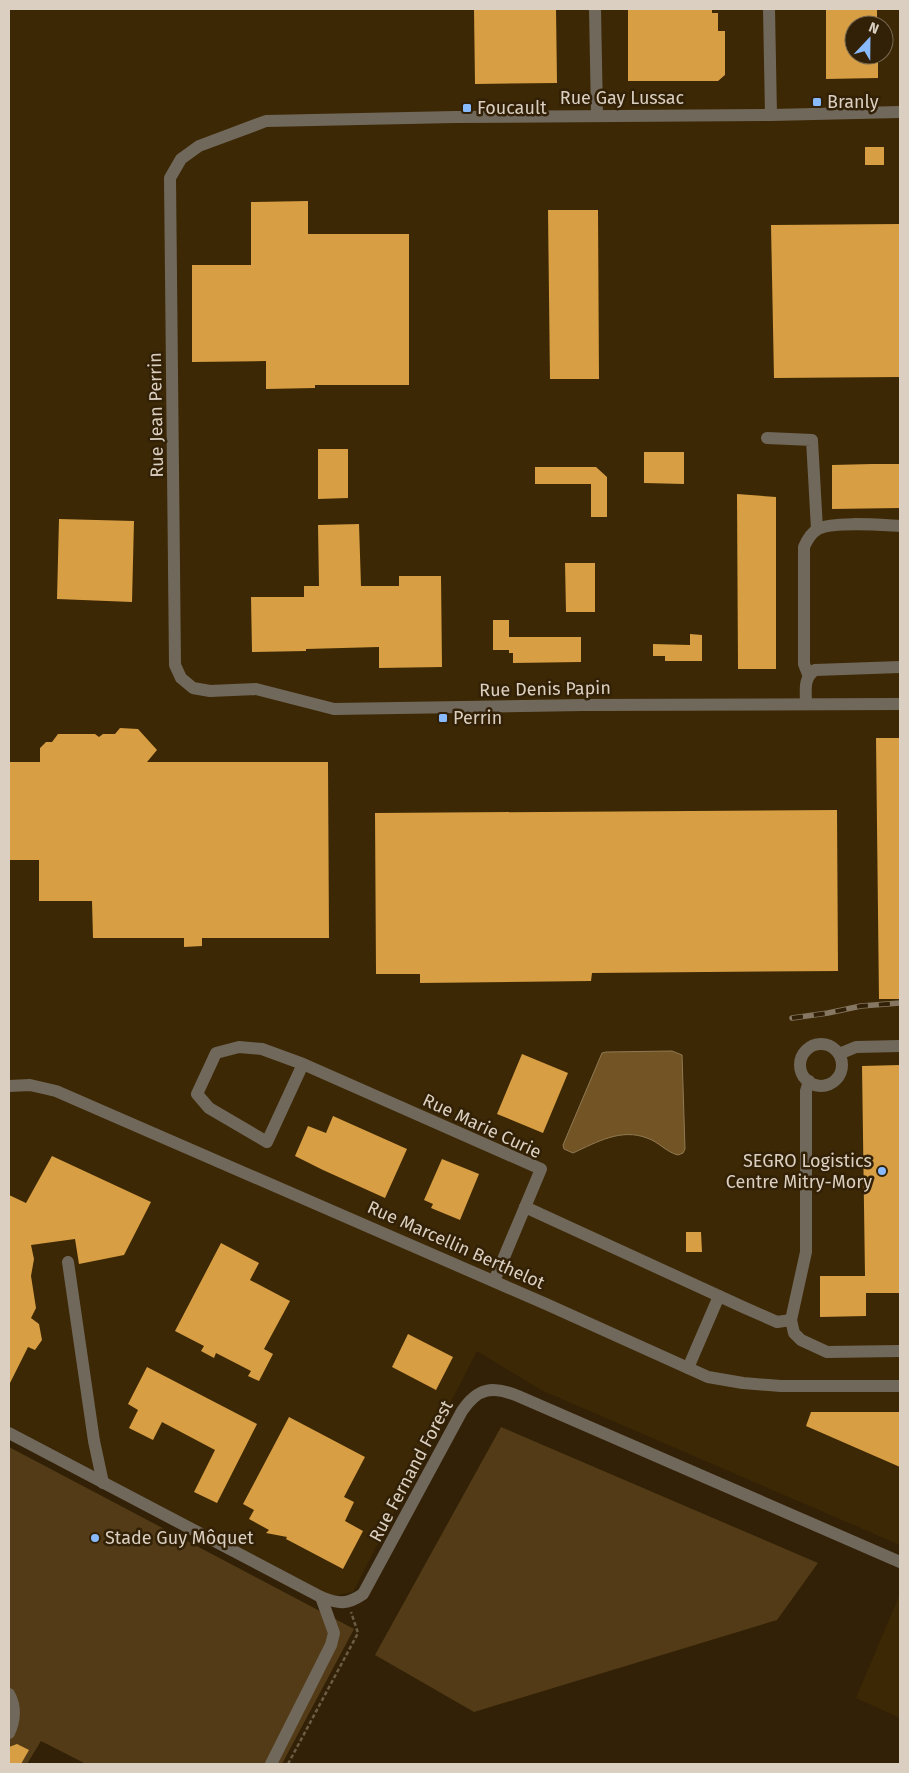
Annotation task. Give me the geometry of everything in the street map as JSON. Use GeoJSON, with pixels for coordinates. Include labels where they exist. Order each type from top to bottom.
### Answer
{"type":"FeatureCollection","features":[{"type":"Feature","properties":{"kind":"street"},"geometry":{"type":"LineString","coordinates":[[595,9],[597,115]]}},
{"type":"Feature","properties":{"kind":"street"},"geometry":{"type":"LineString","coordinates":[[769,9],[771,115]]}},
{"type":"Feature","properties":{"kind":"street","name":"Rue Gay Lussac"},"geometry":{"type":"LineString","coordinates":[[198,146],[266,121],[407,117],[771,115],[900,112]]}},
{"type":"Feature","properties":{"kind":"street","name":"Rue Jean Perrin"},"geometry":{"type":"LineString","coordinates":[[193,688],[181,678],[175,665],[170,178],[181,158],[198,146]]}},
{"type":"Feature","properties":{"kind":"street"},"geometry":{"type":"LineString","coordinates":[[767,438],[812,440],[817,529]]}},
{"type":"Feature","properties":{"kind":"street"},"geometry":{"type":"LineString","coordinates":[[806,704],[808,674],[804,664],[804,547],[808,537],[817,529],[829,525],[900,526]]}},
{"type":"Feature","properties":{"kind":"street"},"geometry":{"type":"LineString","coordinates":[[808,674],[815,670],[900,668]]}},
{"type":"Feature","properties":{"kind":"street","name":"Rue Denis Papin"},"geometry":{"type":"LineString","coordinates":[[193,688],[210,691],[256,689],[334,709],[583,705],[900,704]]}},
{"type":"Feature","properties":{"kind":"street"},"geometry":{"type":"LineString","coordinates":[[816,1045],[830,1046],[839,1054],[842,1067],[837,1078],[826,1085],[814,1084],[804,1077],[801,1065],[805,1052],[810,1048],[816,1045]]}},
{"type":"Feature","properties":{"kind":"street"},"geometry":{"type":"LineString","coordinates":[[839,1054],[856,1047],[900,1046]]}},
{"type":"Feature","properties":{"kind":"street"},"geometry":{"type":"LineString","coordinates":[[239,1047],[262,1049],[303,1064],[267,1142],[210,1108],[197,1094],[216,1053],[239,1047]]}},
{"type":"Feature","properties":{"kind":"street","name":"Rue Marie Curie"},"geometry":{"type":"LineString","coordinates":[[303,1064],[541,1169],[494,1281]]}},
{"type":"Feature","properties":{"kind":"street"},"geometry":{"type":"LineString","coordinates":[[809,1081],[806,1091],[806,1252],[791,1320],[794,1333],[801,1340],[827,1352],[900,1351]]}},
{"type":"Feature","properties":{"kind":"street","name":"Rue Marcellin Berthelot"},"geometry":{"type":"LineString","coordinates":[[9,1086],[30,1086],[56,1091],[708,1376],[743,1383],[781,1386],[900,1386]]}},
{"type":"Feature","properties":{"kind":"street"},"geometry":{"type":"LineString","coordinates":[[525,1207],[777,1322],[791,1320]]}},
{"type":"Feature","properties":{"kind":"street"},"geometry":{"type":"LineString","coordinates":[[68,1262],[94,1441],[103,1483]]}},
{"type":"Feature","properties":{"kind":"street"},"geometry":{"type":"LineString","coordinates":[[688,1368],[719,1296]]}},
{"type":"Feature","properties":{"kind":"street","name":"Rue Fernand Forest"},"geometry":{"type":"LineString","coordinates":[[347,1602],[364,1594],[370,1585],[462,1411],[477,1394],[491,1390],[518,1396],[900,1562]]}},
{"type":"Feature","properties":{"kind":"street"},"geometry":{"type":"LineString","coordinates":[[9,1433],[321,1597],[334,1602],[347,1602]]}},
{"type":"Feature","properties":{"kind":"street"},"geometry":{"type":"LineString","coordinates":[[271,1764],[331,1645],[334,1633],[321,1597]]}},
{"type":"Feature","properties":{"kind":"street"},"geometry":{"type":"LineString","coordinates":[[9,1694],[14,1712],[13,1726],[9,1733]]}},
{"type":"Feature","properties":{"kind":"path"},"geometry":{"type":"LineString","coordinates":[[288,1764],[358,1633],[347,1602]]}},
{"type":"Feature","properties":{"kind":"shaded area"},"geometry":{"type":"Polygon","coordinates":[[[9,9],[900,9],[900,1545],[541,1390],[477,1351],[353,1592],[331,1596],[9,1426],[9,9]]]}},
{"type":"Feature","properties":{"kind":"shaded area"},"geometry":{"type":"Polygon","coordinates":[[[672,1051],[682,1055],[685,1149],[683,1153],[674,1154],[651,1140],[637,1135],[618,1135],[573,1153],[564,1149],[563,1145],[602,1053],[672,1051]]]}},
{"type":"Feature","properties":{"kind":"shaded area"},"geometry":{"type":"Polygon","coordinates":[[[501,1427],[818,1563],[777,1620],[474,1712],[375,1655],[501,1427]]]}},
{"type":"Feature","properties":{"kind":"shaded area","name":"Stade Guy Môquet"},"geometry":{"type":"Polygon","coordinates":[[[9,1447],[354,1629],[282,1764],[86,1764],[41,1741],[27,1764],[9,1764],[9,1447]]]}},
{"type":"Feature","properties":{"kind":"shaded area"},"geometry":{"type":"Polygon","coordinates":[[[900,1594],[900,1718],[856,1698],[900,1594]]]}},
{"type":"Feature","properties":{"kind":"building"},"geometry":{"type":"Polygon","coordinates":[[[474,9],[556,9],[557,83],[475,84],[474,9]]]}},
{"type":"Feature","properties":{"kind":"building"},"geometry":{"type":"Polygon","coordinates":[[[628,9],[712,9],[712,13],[718,13],[718,31],[725,31],[725,75],[718,81],[628,81],[628,9]]]}},
{"type":"Feature","properties":{"kind":"building"},"geometry":{"type":"Polygon","coordinates":[[[826,9],[877,9],[877,15],[844,15],[844,65],[878,65],[878,78],[826,79],[826,9]]]}},
{"type":"Feature","properties":{"kind":"building"},"geometry":{"type":"Polygon","coordinates":[[[865,147],[884,147],[884,165],[865,165],[865,147]]]}},
{"type":"Feature","properties":{"kind":"building"},"geometry":{"type":"Polygon","coordinates":[[[308,201],[308,234],[409,234],[409,385],[315,385],[315,388],[266,389],[266,361],[192,362],[192,265],[251,265],[251,202],[308,201]]]}},
{"type":"Feature","properties":{"kind":"building"},"geometry":{"type":"Polygon","coordinates":[[[548,210],[598,210],[599,379],[550,379],[548,210]]]}},
{"type":"Feature","properties":{"kind":"building"},"geometry":{"type":"Polygon","coordinates":[[[900,224],[900,377],[774,378],[771,225],[900,224]]]}},
{"type":"Feature","properties":{"kind":"building"},"geometry":{"type":"Polygon","coordinates":[[[318,449],[348,449],[348,498],[318,499],[318,449]]]}},
{"type":"Feature","properties":{"kind":"building"},"geometry":{"type":"Polygon","coordinates":[[[644,452],[684,452],[684,484],[644,483],[644,452]]]}},
{"type":"Feature","properties":{"kind":"building"},"geometry":{"type":"Polygon","coordinates":[[[900,464],[900,508],[832,509],[832,465],[900,464]]]}},
{"type":"Feature","properties":{"kind":"building"},"geometry":{"type":"Polygon","coordinates":[[[535,467],[596,467],[607,477],[607,517],[591,517],[591,484],[535,484],[535,467]]]}},
{"type":"Feature","properties":{"kind":"building"},"geometry":{"type":"Polygon","coordinates":[[[737,494],[776,497],[776,669],[738,669],[737,494]]]}},
{"type":"Feature","properties":{"kind":"building"},"geometry":{"type":"Polygon","coordinates":[[[59,519],[134,521],[132,602],[57,599],[59,519]]]}},
{"type":"Feature","properties":{"kind":"building"},"geometry":{"type":"Polygon","coordinates":[[[359,524],[361,586],[399,586],[399,576],[441,576],[442,667],[379,668],[379,647],[252,652],[251,597],[304,597],[304,586],[319,586],[318,525],[359,524]]]}},
{"type":"Feature","properties":{"kind":"building"},"geometry":{"type":"Polygon","coordinates":[[[565,563],[595,563],[595,612],[566,612],[565,563]]]}},
{"type":"Feature","properties":{"kind":"building"},"geometry":{"type":"Polygon","coordinates":[[[493,620],[509,620],[509,637],[581,637],[581,662],[513,663],[513,653],[509,653],[509,650],[493,650],[493,620]]]}},
{"type":"Feature","properties":{"kind":"building"},"geometry":{"type":"Polygon","coordinates":[[[690,634],[702,635],[702,661],[665,661],[665,656],[653,656],[653,644],[690,645],[690,634]]]}},
{"type":"Feature","properties":{"kind":"building"},"geometry":{"type":"Polygon","coordinates":[[[120,728],[138,729],[157,750],[147,762],[328,762],[329,938],[202,938],[202,946],[184,947],[184,938],[93,938],[92,901],[39,901],[39,860],[9,860],[9,762],[40,762],[40,748],[46,742],[52,742],[58,734],[95,734],[99,737],[103,734],[115,734],[120,728]]]}},
{"type":"Feature","properties":{"kind":"building"},"geometry":{"type":"Polygon","coordinates":[[[876,738],[900,738],[900,999],[879,999],[876,738]]]}},
{"type":"Feature","properties":{"kind":"building"},"geometry":{"type":"Polygon","coordinates":[[[837,810],[838,971],[592,973],[591,981],[420,983],[420,974],[376,974],[375,813],[837,810]]]}},
{"type":"Feature","properties":{"kind":"building"},"geometry":{"type":"Polygon","coordinates":[[[522,1054],[568,1073],[543,1133],[497,1114],[522,1054]]]}},
{"type":"Feature","properties":{"kind":"building","name":"SEGRO Logistics Centre Mitry-Mory"},"geometry":{"type":"Polygon","coordinates":[[[900,1065],[900,1293],[866,1293],[866,1316],[820,1317],[820,1276],[865,1276],[862,1066],[900,1065]]]}},
{"type":"Feature","properties":{"kind":"building"},"geometry":{"type":"Polygon","coordinates":[[[333,1116],[407,1149],[385,1198],[295,1156],[308,1126],[326,1133],[333,1116]]]}},
{"type":"Feature","properties":{"kind":"building"},"geometry":{"type":"Polygon","coordinates":[[[52,1156],[151,1202],[124,1255],[79,1264],[75,1239],[31,1245],[34,1259],[31,1276],[36,1308],[31,1318],[39,1324],[42,1340],[35,1350],[28,1347],[9,1385],[9,1195],[26,1203],[52,1156]]]}},
{"type":"Feature","properties":{"kind":"building"},"geometry":{"type":"Polygon","coordinates":[[[442,1159],[479,1174],[460,1220],[431,1208],[433,1204],[424,1200],[442,1159]]]}},
{"type":"Feature","properties":{"kind":"building"},"geometry":{"type":"Polygon","coordinates":[[[686,1232],[701,1232],[702,1252],[686,1252],[686,1232]]]}},
{"type":"Feature","properties":{"kind":"building"},"geometry":{"type":"Polygon","coordinates":[[[221,1243],[259,1263],[250,1280],[290,1301],[264,1349],[273,1354],[259,1381],[248,1376],[251,1371],[216,1353],[214,1358],[201,1351],[204,1346],[175,1331],[221,1243]]]}},
{"type":"Feature","properties":{"kind":"building"},"geometry":{"type":"Polygon","coordinates":[[[408,1334],[453,1357],[436,1390],[392,1367],[408,1334]]]}},
{"type":"Feature","properties":{"kind":"building"},"geometry":{"type":"Polygon","coordinates":[[[147,1367],[257,1424],[217,1503],[194,1492],[215,1450],[162,1422],[153,1440],[129,1428],[138,1410],[128,1404],[147,1367]]]}},
{"type":"Feature","properties":{"kind":"building"},"geometry":{"type":"Polygon","coordinates":[[[811,1412],[900,1412],[900,1467],[806,1426],[811,1412]]]}},
{"type":"Feature","properties":{"kind":"building"},"geometry":{"type":"Polygon","coordinates":[[[289,1417],[365,1457],[344,1497],[354,1502],[345,1521],[363,1531],[343,1569],[286,1539],[287,1537],[266,1533],[269,1530],[249,1519],[254,1510],[243,1504],[289,1417]]]}},
{"type":"Feature","properties":{"kind":"building"},"geometry":{"type":"Polygon","coordinates":[[[17,1744],[29,1750],[21,1764],[9,1764],[9,1747],[17,1744]]]}},
{"type":"Feature","properties":{"kind":"railway"},"geometry":{"type":"LineString","coordinates":[[792,1018],[861,1006],[900,1003]]}},
{"type":"Feature","properties":{"kind":"place","name":"Branly"},"geometry":{"type":"Point","coordinates":[817,102]}},
{"type":"Feature","properties":{"kind":"place","name":"Foucault"},"geometry":{"type":"Point","coordinates":[467,108]}},
{"type":"Feature","properties":{"kind":"place","name":"Perrin"},"geometry":{"type":"Point","coordinates":[443,718]}},
{"type":"Feature","properties":{"kind":"place","name":"SEGRO Logistics Centre Mitry-Mory"},"geometry":{"type":"Point","coordinates":[882,1171]}},
{"type":"Feature","properties":{"kind":"place","name":"Stade Guy Môquet"},"geometry":{"type":"Point","coordinates":[95,1538]}}]}
